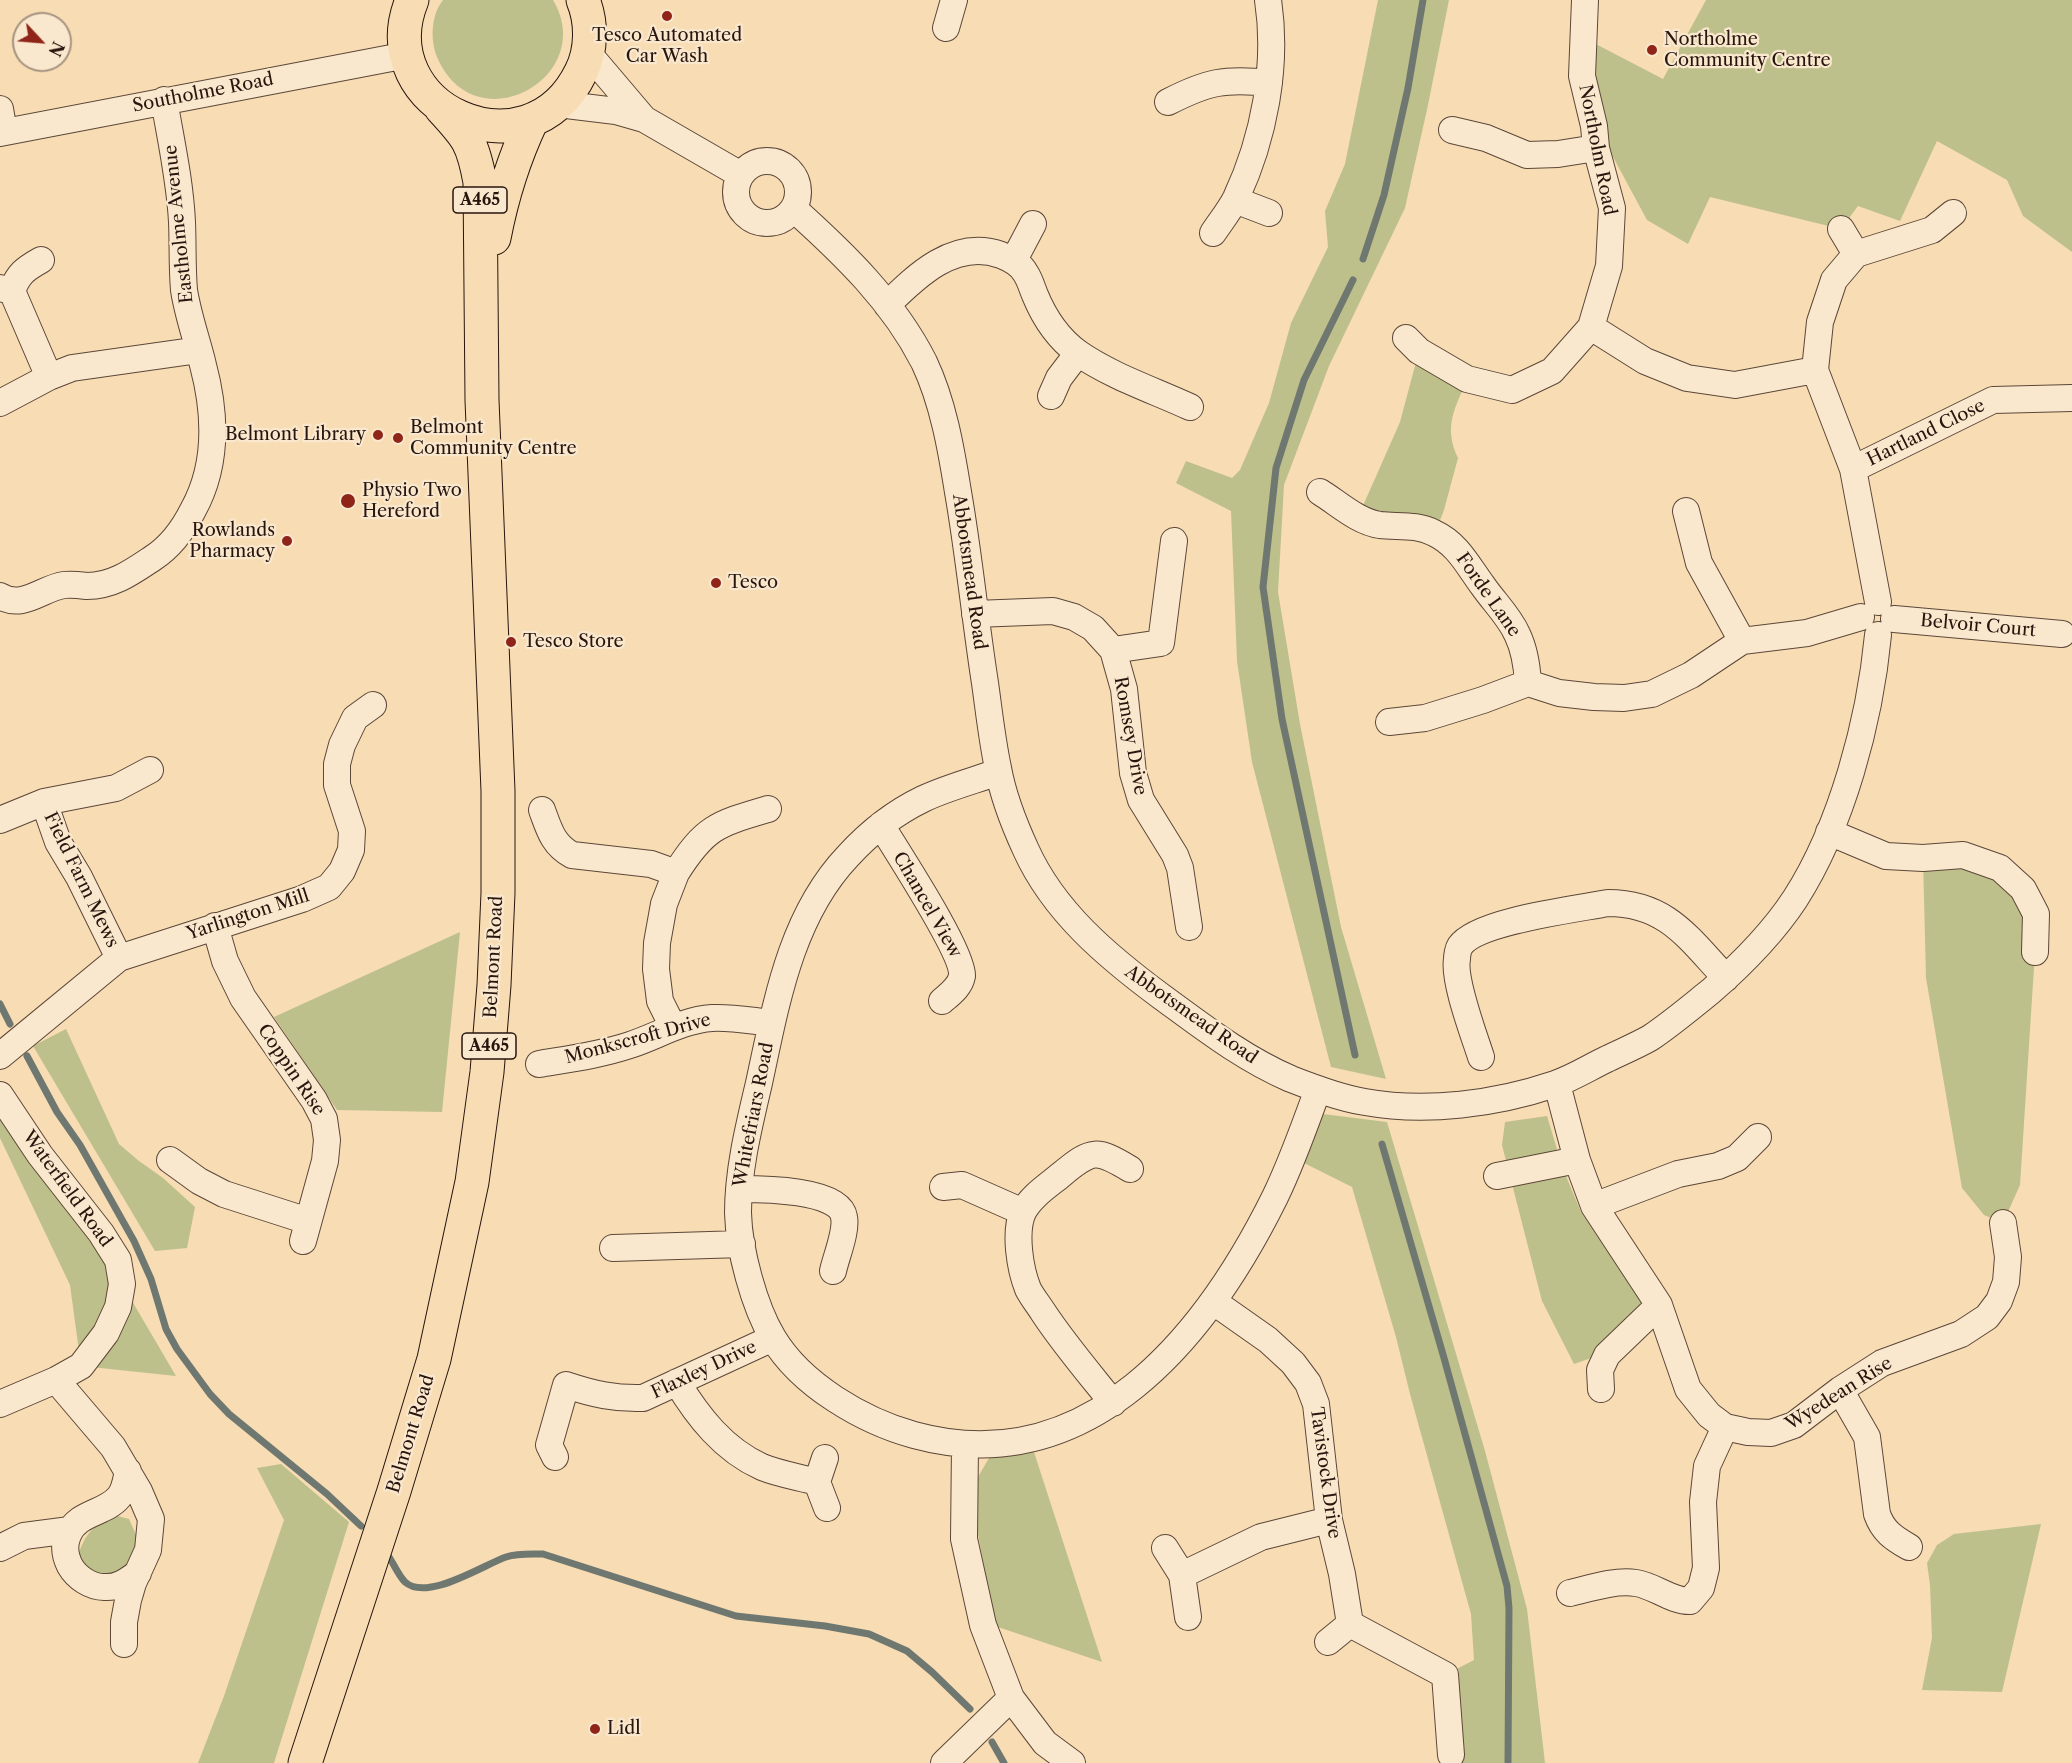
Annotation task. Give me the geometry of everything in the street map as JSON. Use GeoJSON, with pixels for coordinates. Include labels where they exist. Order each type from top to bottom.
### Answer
{"type":"FeatureCollection","features":[{"type":"Feature","properties":{"kind":"highway"},"geometry":{"type":"LineString","coordinates":[[407,55],[406,23],[412,0]]}},
{"type":"Feature","properties":{"kind":"highway","name":"Belmont Road"},"geometry":{"type":"LineString","coordinates":[[483,305],[502,197],[516,155],[545,112],[577,81],[588,53],[589,21],[583,0]]}},
{"type":"Feature","properties":{"kind":"highway","name":"Belmont Road"},"geometry":{"type":"LineString","coordinates":[[305,1763],[391,1502],[434,1359],[472,1182],[487,1072],[496,951],[498,791],[482,399],[483,305],[480,182],[475,154],[466,134],[429,97],[420,84],[407,55]]}},
{"type":"Feature","properties":{"kind":"highway"},"geometry":{"type":"LineString","coordinates":[[441,108],[457,118],[485,125],[513,125],[545,112]]}},
{"type":"Feature","properties":{"kind":"street"},"geometry":{"type":"LineString","coordinates":[[946,28],[954,0]]}},
{"type":"Feature","properties":{"kind":"street"},"geometry":{"type":"LineString","coordinates":[[1213,233],[1234,200],[1245,176],[1261,123],[1269,83],[1271,51],[1268,0]]}},
{"type":"Feature","properties":{"kind":"street","name":"Northolm Road"},"geometry":{"type":"LineString","coordinates":[[1406,338],[1419,351],[1467,379],[1512,390],[1552,371],[1591,327],[1610,266],[1612,208],[1596,148],[1594,126],[1582,76],[1585,0]]}},
{"type":"Feature","properties":{"kind":"street"},"geometry":{"type":"LineString","coordinates":[[588,53],[644,119]]}},
{"type":"Feature","properties":{"kind":"street","name":"Southolme Road"},"geometry":{"type":"LineString","coordinates":[[1,125],[164,100],[407,55]]}},
{"type":"Feature","properties":{"kind":"street"},"geometry":{"type":"LineString","coordinates":[[1168,102],[1193,90],[1216,83],[1240,80],[1269,83]]}},
{"type":"Feature","properties":{"kind":"street","name":"Eastholme Avenue"},"geometry":{"type":"LineString","coordinates":[[0,596],[16,601],[32,598],[64,585],[95,586],[121,579],[162,552],[186,524],[207,482],[214,432],[210,399],[184,291],[182,221],[177,172],[164,100]]}},
{"type":"Feature","properties":{"kind":"street"},"geometry":{"type":"LineString","coordinates":[[545,112],[616,111],[644,119],[741,176]]}},
{"type":"Feature","properties":{"kind":"street"},"geometry":{"type":"LineString","coordinates":[[1452,130],[1486,138],[1527,155],[1558,154],[1596,148]]}},
{"type":"Feature","properties":{"kind":"street"},"geometry":{"type":"LineString","coordinates":[[765,161],[784,165],[797,181],[798,200],[794,209],[779,221],[769,224],[750,218],[738,203],[736,194],[741,176],[747,168],[756,163],[765,161]]}},
{"type":"Feature","properties":{"kind":"street"},"geometry":{"type":"LineString","coordinates":[[1234,200],[1269,213]]}},
{"type":"Feature","properties":{"kind":"street","name":"Abbotsmead Road"},"geometry":{"type":"LineString","coordinates":[[794,209],[843,253],[865,277],[908,334],[925,365],[938,398],[950,445],[962,516],[998,772],[1012,817],[1029,857],[1062,909],[1120,966],[1232,1047],[1289,1078],[1318,1089],[1361,1102],[1422,1106],[1455,1105],[1496,1099],[1557,1083],[1647,1040],[1726,978],[1758,946],[1795,898],[1829,832],[1856,755],[1874,680],[1878,618],[1853,469],[1815,370],[1820,322],[1834,280],[1856,254]]}},
{"type":"Feature","properties":{"kind":"street"},"geometry":{"type":"LineString","coordinates":[[1840,229],[1856,254],[1932,230],[1953,213]]}},
{"type":"Feature","properties":{"kind":"street"},"geometry":{"type":"LineString","coordinates":[[1014,260],[1033,224]]}},
{"type":"Feature","properties":{"kind":"street"},"geometry":{"type":"LineString","coordinates":[[886,305],[930,266],[948,257],[974,252],[993,252],[1014,260],[1026,272],[1048,321],[1078,353],[1190,407]]}},
{"type":"Feature","properties":{"kind":"street"},"geometry":{"type":"LineString","coordinates":[[41,260],[25,269],[6,289],[49,376]]}},
{"type":"Feature","properties":{"kind":"street"},"geometry":{"type":"LineString","coordinates":[[1591,327],[1645,361],[1687,378],[1735,384],[1815,370]]}},
{"type":"Feature","properties":{"kind":"street"},"geometry":{"type":"LineString","coordinates":[[0,403],[49,376],[72,368],[199,350]]}},
{"type":"Feature","properties":{"kind":"street"},"geometry":{"type":"LineString","coordinates":[[1051,396],[1059,378],[1078,353]]}},
{"type":"Feature","properties":{"kind":"street","name":"Hartland Close"},"geometry":{"type":"LineString","coordinates":[[1853,469],[1993,400],[2072,398]]}},
{"type":"Feature","properties":{"kind":"street","name":"Forde Lane"},"geometry":{"type":"LineString","coordinates":[[1320,492],[1358,517],[1378,525],[1409,526],[1435,533],[1462,554],[1518,635],[1526,660],[1528,683]]}},
{"type":"Feature","properties":{"kind":"street"},"geometry":{"type":"LineString","coordinates":[[1686,512],[1699,563],[1742,641]]}},
{"type":"Feature","properties":{"kind":"street"},"geometry":{"type":"LineString","coordinates":[[1113,650],[1161,643],[1174,541]]}},
{"type":"Feature","properties":{"kind":"street","name":"Romsey Drive"},"geometry":{"type":"LineString","coordinates":[[975,614],[1053,611],[1074,617],[1093,628],[1113,650],[1124,689],[1134,772],[1141,800],[1175,855],[1180,868],[1189,927]]}},
{"type":"Feature","properties":{"kind":"street"},"geometry":{"type":"LineString","coordinates":[[1389,722],[1425,718],[1528,683],[1559,693],[1594,697],[1624,698],[1652,694],[1691,675],[1742,641],[1807,633],[1878,618]]}},
{"type":"Feature","properties":{"kind":"street","name":"Belvoir Court"},"geometry":{"type":"LineString","coordinates":[[1878,618],[2062,634]]}},
{"type":"Feature","properties":{"kind":"street","name":"Yarlington Mill"},"geometry":{"type":"LineString","coordinates":[[0,1056],[119,958],[302,899],[329,887],[342,871],[351,850],[352,831],[338,785],[337,764],[342,745],[355,718],[373,705]]}},
{"type":"Feature","properties":{"kind":"street"},"geometry":{"type":"LineString","coordinates":[[0,820],[44,802],[116,788],[150,770]]}},
{"type":"Feature","properties":{"kind":"street","name":"Whitefriars Road"},"geometry":{"type":"LineString","coordinates":[[998,772],[924,798],[881,825],[846,857],[822,888],[801,929],[786,967],[744,1150],[738,1217],[753,1292],[773,1338],[806,1376],[847,1406],[904,1432],[934,1441],[965,1445],[1014,1441],[1043,1436],[1074,1424],[1113,1402],[1152,1372],[1180,1345],[1214,1302],[1253,1239],[1277,1193],[1318,1089]]}},
{"type":"Feature","properties":{"kind":"street","name":"Field Farm Mews"},"geometry":{"type":"LineString","coordinates":[[44,802],[58,842],[79,877],[119,958]]}},
{"type":"Feature","properties":{"kind":"street"},"geometry":{"type":"LineString","coordinates":[[673,1027],[660,1001],[656,969],[657,943],[664,904],[676,873],[692,848],[710,830],[728,820],[768,809]]}},
{"type":"Feature","properties":{"kind":"street"},"geometry":{"type":"LineString","coordinates":[[542,810],[553,839],[561,849],[572,855],[651,864],[676,873]]}},
{"type":"Feature","properties":{"kind":"street","name":"Chancel View"},"geometry":{"type":"LineString","coordinates":[[881,825],[947,934],[961,964],[962,977],[949,994]]}},
{"type":"Feature","properties":{"kind":"street"},"geometry":{"type":"LineString","coordinates":[[1829,832],[1886,856],[1923,858],[1963,855],[2000,868],[2023,889],[2036,914],[2035,952]]}},
{"type":"Feature","properties":{"kind":"street"},"geometry":{"type":"LineString","coordinates":[[1481,1057],[1457,978],[1456,961],[1460,946],[1471,937],[1499,924],[1608,903],[1625,903],[1659,913],[1676,925],[1726,978]]}},
{"type":"Feature","properties":{"kind":"street","name":"Coppin Rise"},"geometry":{"type":"LineString","coordinates":[[170,1160],[199,1181],[306,1231],[325,1161],[327,1140],[324,1119],[314,1100],[243,998],[225,962],[215,926]]}},
{"type":"Feature","properties":{"kind":"street","name":"Monkscroft Drive"},"geometry":{"type":"LineString","coordinates":[[539,1064],[631,1045],[673,1027],[713,1018],[772,1023]]}},
{"type":"Feature","properties":{"kind":"street"},"geometry":{"type":"LineString","coordinates":[[1557,1083],[1577,1160],[1594,1206],[1659,1305],[1688,1389],[1709,1414],[1725,1427],[1707,1466],[1704,1502],[1706,1568],[1701,1588],[1690,1601],[1679,1601],[1659,1590],[1636,1583],[1604,1585],[1570,1593]]}},
{"type":"Feature","properties":{"kind":"street","name":"Waterfield Road"},"geometry":{"type":"LineString","coordinates":[[0,1095],[40,1155],[118,1260],[122,1284],[117,1307],[106,1333],[81,1366],[56,1380],[0,1404]]}},
{"type":"Feature","properties":{"kind":"street"},"geometry":{"type":"LineString","coordinates":[[1594,1206],[1678,1174],[1718,1166],[1737,1158],[1758,1137]]}},
{"type":"Feature","properties":{"kind":"street"},"geometry":{"type":"LineString","coordinates":[[1113,1402],[1060,1337],[1028,1289],[1019,1250],[1018,1229],[1023,1212],[1039,1193],[1080,1159],[1097,1153],[1112,1157],[1130,1168]]}},
{"type":"Feature","properties":{"kind":"street"},"geometry":{"type":"LineString","coordinates":[[1497,1176],[1577,1160]]}},
{"type":"Feature","properties":{"kind":"street"},"geometry":{"type":"LineString","coordinates":[[943,1187],[962,1185],[1023,1212]]}},
{"type":"Feature","properties":{"kind":"street"},"geometry":{"type":"LineString","coordinates":[[739,1189],[770,1189],[826,1198],[841,1208],[844,1217],[843,1230],[833,1271]]}},
{"type":"Feature","properties":{"kind":"street","name":"Wyedean Rise"},"geometry":{"type":"LineString","coordinates":[[1725,1427],[1748,1432],[1771,1433],[1794,1425],[1840,1390],[1882,1363],[1961,1334],[1987,1317],[1999,1301],[2006,1282],[2008,1257],[2002,1223]]}},
{"type":"Feature","properties":{"kind":"street"},"geometry":{"type":"LineString","coordinates":[[613,1248],[742,1244]]}},
{"type":"Feature","properties":{"kind":"street","name":"Tavistock Drive"},"geometry":{"type":"LineString","coordinates":[[1214,1302],[1268,1340],[1293,1363],[1308,1383],[1316,1404],[1329,1520],[1342,1574],[1350,1624]]}},
{"type":"Feature","properties":{"kind":"street"},"geometry":{"type":"LineString","coordinates":[[1601,1389],[1600,1370],[1607,1355],[1659,1305]]}},
{"type":"Feature","properties":{"kind":"street","name":"Flaxley Drive"},"geometry":{"type":"LineString","coordinates":[[555,1457],[549,1445],[566,1385],[597,1395],[621,1399],[643,1398],[773,1338]]}},
{"type":"Feature","properties":{"kind":"street"},"geometry":{"type":"LineString","coordinates":[[56,1380],[113,1447],[146,1504],[151,1519],[148,1550],[128,1600],[124,1622],[124,1644]]}},
{"type":"Feature","properties":{"kind":"street"},"geometry":{"type":"LineString","coordinates":[[677,1382],[692,1408],[715,1434],[738,1454],[764,1468],[817,1482]]}},
{"type":"Feature","properties":{"kind":"street"},"geometry":{"type":"LineString","coordinates":[[1840,1390],[1867,1437],[1877,1514],[1881,1525],[1892,1538],[1909,1547]]}},
{"type":"Feature","properties":{"kind":"street"},"geometry":{"type":"LineString","coordinates":[[965,1445],[964,1539],[983,1625],[1011,1698],[1045,1743],[1072,1763]]}},
{"type":"Feature","properties":{"kind":"street"},"geometry":{"type":"LineString","coordinates":[[825,1458],[817,1482],[827,1508]]}},
{"type":"Feature","properties":{"kind":"street"},"geometry":{"type":"LineString","coordinates":[[128,1471],[119,1497],[108,1506],[78,1520],[70,1530],[65,1541],[65,1557],[73,1571],[87,1583],[102,1588],[118,1587],[138,1573]]}},
{"type":"Feature","properties":{"kind":"street"},"geometry":{"type":"LineString","coordinates":[[1182,1575],[1261,1537],[1329,1520]]}},
{"type":"Feature","properties":{"kind":"street"},"geometry":{"type":"LineString","coordinates":[[0,1548],[24,1536],[70,1530]]}},
{"type":"Feature","properties":{"kind":"street"},"geometry":{"type":"LineString","coordinates":[[1165,1548],[1182,1575],[1188,1617]]}},
{"type":"Feature","properties":{"kind":"street"},"geometry":{"type":"LineString","coordinates":[[1328,1642],[1350,1624],[1445,1675],[1451,1755]]}},
{"type":"Feature","properties":{"kind":"street"},"geometry":{"type":"LineString","coordinates":[[945,1763],[1011,1698]]}},
{"type":"Feature","properties":{"kind":"green space"},"geometry":{"type":"Polygon","coordinates":[[[443,0],[553,0],[563,28],[560,54],[547,75],[527,91],[503,98],[478,96],[455,83],[437,57],[433,43],[433,28],[436,13],[443,0]]]}},
{"type":"Feature","properties":{"kind":"green space"},"geometry":{"type":"Polygon","coordinates":[[[1378,0],[1449,0],[1405,208],[1329,366],[1284,485],[1278,592],[1300,724],[1341,927],[1386,1079],[1331,1067],[1252,762],[1237,661],[1231,511],[1176,483],[1186,461],[1232,478],[1240,470],[1269,403],[1291,323],[1328,247],[1325,211],[1345,164],[1378,0]]]}},
{"type":"Feature","properties":{"kind":"green space"},"geometry":{"type":"Polygon","coordinates":[[[1706,0],[2072,0],[2072,252],[2023,216],[2007,180],[1937,141],[1900,221],[1858,206],[1841,229],[1710,197],[1688,244],[1647,220],[1598,129],[1588,40],[1663,79],[1706,0]]]}},
{"type":"Feature","properties":{"kind":"green space"},"geometry":{"type":"Polygon","coordinates":[[[1419,351],[1467,379],[1452,418],[1451,436],[1458,458],[1444,510],[1435,533],[1358,517],[1400,422],[1419,351]]]}},
{"type":"Feature","properties":{"kind":"green space"},"geometry":{"type":"Polygon","coordinates":[[[1963,855],[2023,889],[2035,952],[2020,1185],[2003,1223],[1984,1215],[1962,1188],[1926,978],[1923,858],[1963,855]]]}},
{"type":"Feature","properties":{"kind":"green space"},"geometry":{"type":"Polygon","coordinates":[[[460,932],[442,1112],[337,1110],[274,1017],[460,932]]]}},
{"type":"Feature","properties":{"kind":"green space"},"geometry":{"type":"Polygon","coordinates":[[[66,1029],[119,1144],[163,1178],[195,1207],[187,1248],[155,1251],[33,1046],[66,1029]]]}},
{"type":"Feature","properties":{"kind":"green space"},"geometry":{"type":"Polygon","coordinates":[[[0,1093],[122,1284],[176,1376],[81,1366],[70,1285],[0,1138],[0,1093]]]}},
{"type":"Feature","properties":{"kind":"green space"},"geometry":{"type":"Polygon","coordinates":[[[1323,1114],[1387,1122],[1485,1451],[1527,1609],[1545,1763],[1458,1763],[1445,1675],[1474,1660],[1471,1614],[1396,1337],[1352,1187],[1304,1163],[1323,1114]]]}},
{"type":"Feature","properties":{"kind":"green space"},"geometry":{"type":"Polygon","coordinates":[[[1547,1116],[1563,1169],[1581,1212],[1645,1307],[1600,1355],[1574,1364],[1542,1301],[1502,1145],[1505,1122],[1547,1116]]]}},
{"type":"Feature","properties":{"kind":"green space"},"geometry":{"type":"Polygon","coordinates":[[[1009,1452],[1034,1452],[1102,1662],[995,1626],[977,1529],[978,1477],[989,1458],[1009,1452]]]}},
{"type":"Feature","properties":{"kind":"green space"},"geometry":{"type":"Polygon","coordinates":[[[281,1464],[349,1522],[274,1763],[198,1763],[224,1696],[284,1520],[257,1468],[281,1464]]]}},
{"type":"Feature","properties":{"kind":"green space"},"geometry":{"type":"Polygon","coordinates":[[[114,1515],[129,1519],[137,1537],[133,1561],[122,1575],[108,1577],[96,1575],[86,1569],[77,1558],[90,1532],[114,1515]]]}},
{"type":"Feature","properties":{"kind":"green space"},"geometry":{"type":"Polygon","coordinates":[[[2041,1524],[2002,1692],[1922,1690],[1932,1638],[1927,1563],[1937,1545],[1954,1534],[2041,1524]]]}},
{"type":"Feature","properties":{"kind":"waterway"},"geometry":{"type":"LineString","coordinates":[[1363,259],[1384,195],[1408,88],[1423,0]]}},
{"type":"Feature","properties":{"kind":"waterway"},"geometry":{"type":"LineString","coordinates":[[1353,280],[1304,380],[1276,468],[1263,587],[1282,719],[1355,1055]]}},
{"type":"Feature","properties":{"kind":"waterway"},"geometry":{"type":"LineString","coordinates":[[0,1004],[10,1024]]}},
{"type":"Feature","properties":{"kind":"waterway"},"geometry":{"type":"LineString","coordinates":[[27,1056],[57,1112],[80,1145],[134,1241],[151,1279],[166,1329],[177,1349],[210,1394],[229,1414],[327,1494],[361,1526]]}},
{"type":"Feature","properties":{"kind":"waterway"},"geometry":{"type":"LineString","coordinates":[[1382,1144],[1507,1586],[1509,1608],[1508,1763]]}},
{"type":"Feature","properties":{"kind":"waterway"},"geometry":{"type":"LineString","coordinates":[[387,1554],[402,1579],[415,1587],[427,1588],[441,1585],[511,1556],[543,1554],[736,1616],[825,1626],[869,1634],[907,1651],[970,1709]]}},
{"type":"Feature","properties":{"kind":"waterway"},"geometry":{"type":"LineString","coordinates":[[992,1742],[1004,1763]]}},
{"type":"Feature","properties":{"kind":"place","name":"Tesco Automated Car Wash"},"geometry":{"type":"Point","coordinates":[667,16]}},
{"type":"Feature","properties":{"kind":"place","name":"Northolme Community Centre"},"geometry":{"type":"Point","coordinates":[1652,50]}},
{"type":"Feature","properties":{"kind":"place","name":"Belmont Library"},"geometry":{"type":"Point","coordinates":[378,435]}},
{"type":"Feature","properties":{"kind":"place","name":"Belmont Community Centre"},"geometry":{"type":"Point","coordinates":[398,438]}},
{"type":"Feature","properties":{"kind":"place","name":"Physio Two Hereford"},"geometry":{"type":"Point","coordinates":[348,501]}},
{"type":"Feature","properties":{"kind":"place","name":"Rowlands Pharmacy"},"geometry":{"type":"Point","coordinates":[287,541]}},
{"type":"Feature","properties":{"kind":"place","name":"Tesco"},"geometry":{"type":"Point","coordinates":[716,583]}},
{"type":"Feature","properties":{"kind":"place","name":"Tesco Store"},"geometry":{"type":"Point","coordinates":[511,642]}},
{"type":"Feature","properties":{"kind":"place","name":"Lidl"},"geometry":{"type":"Point","coordinates":[595,1729]}}]}
